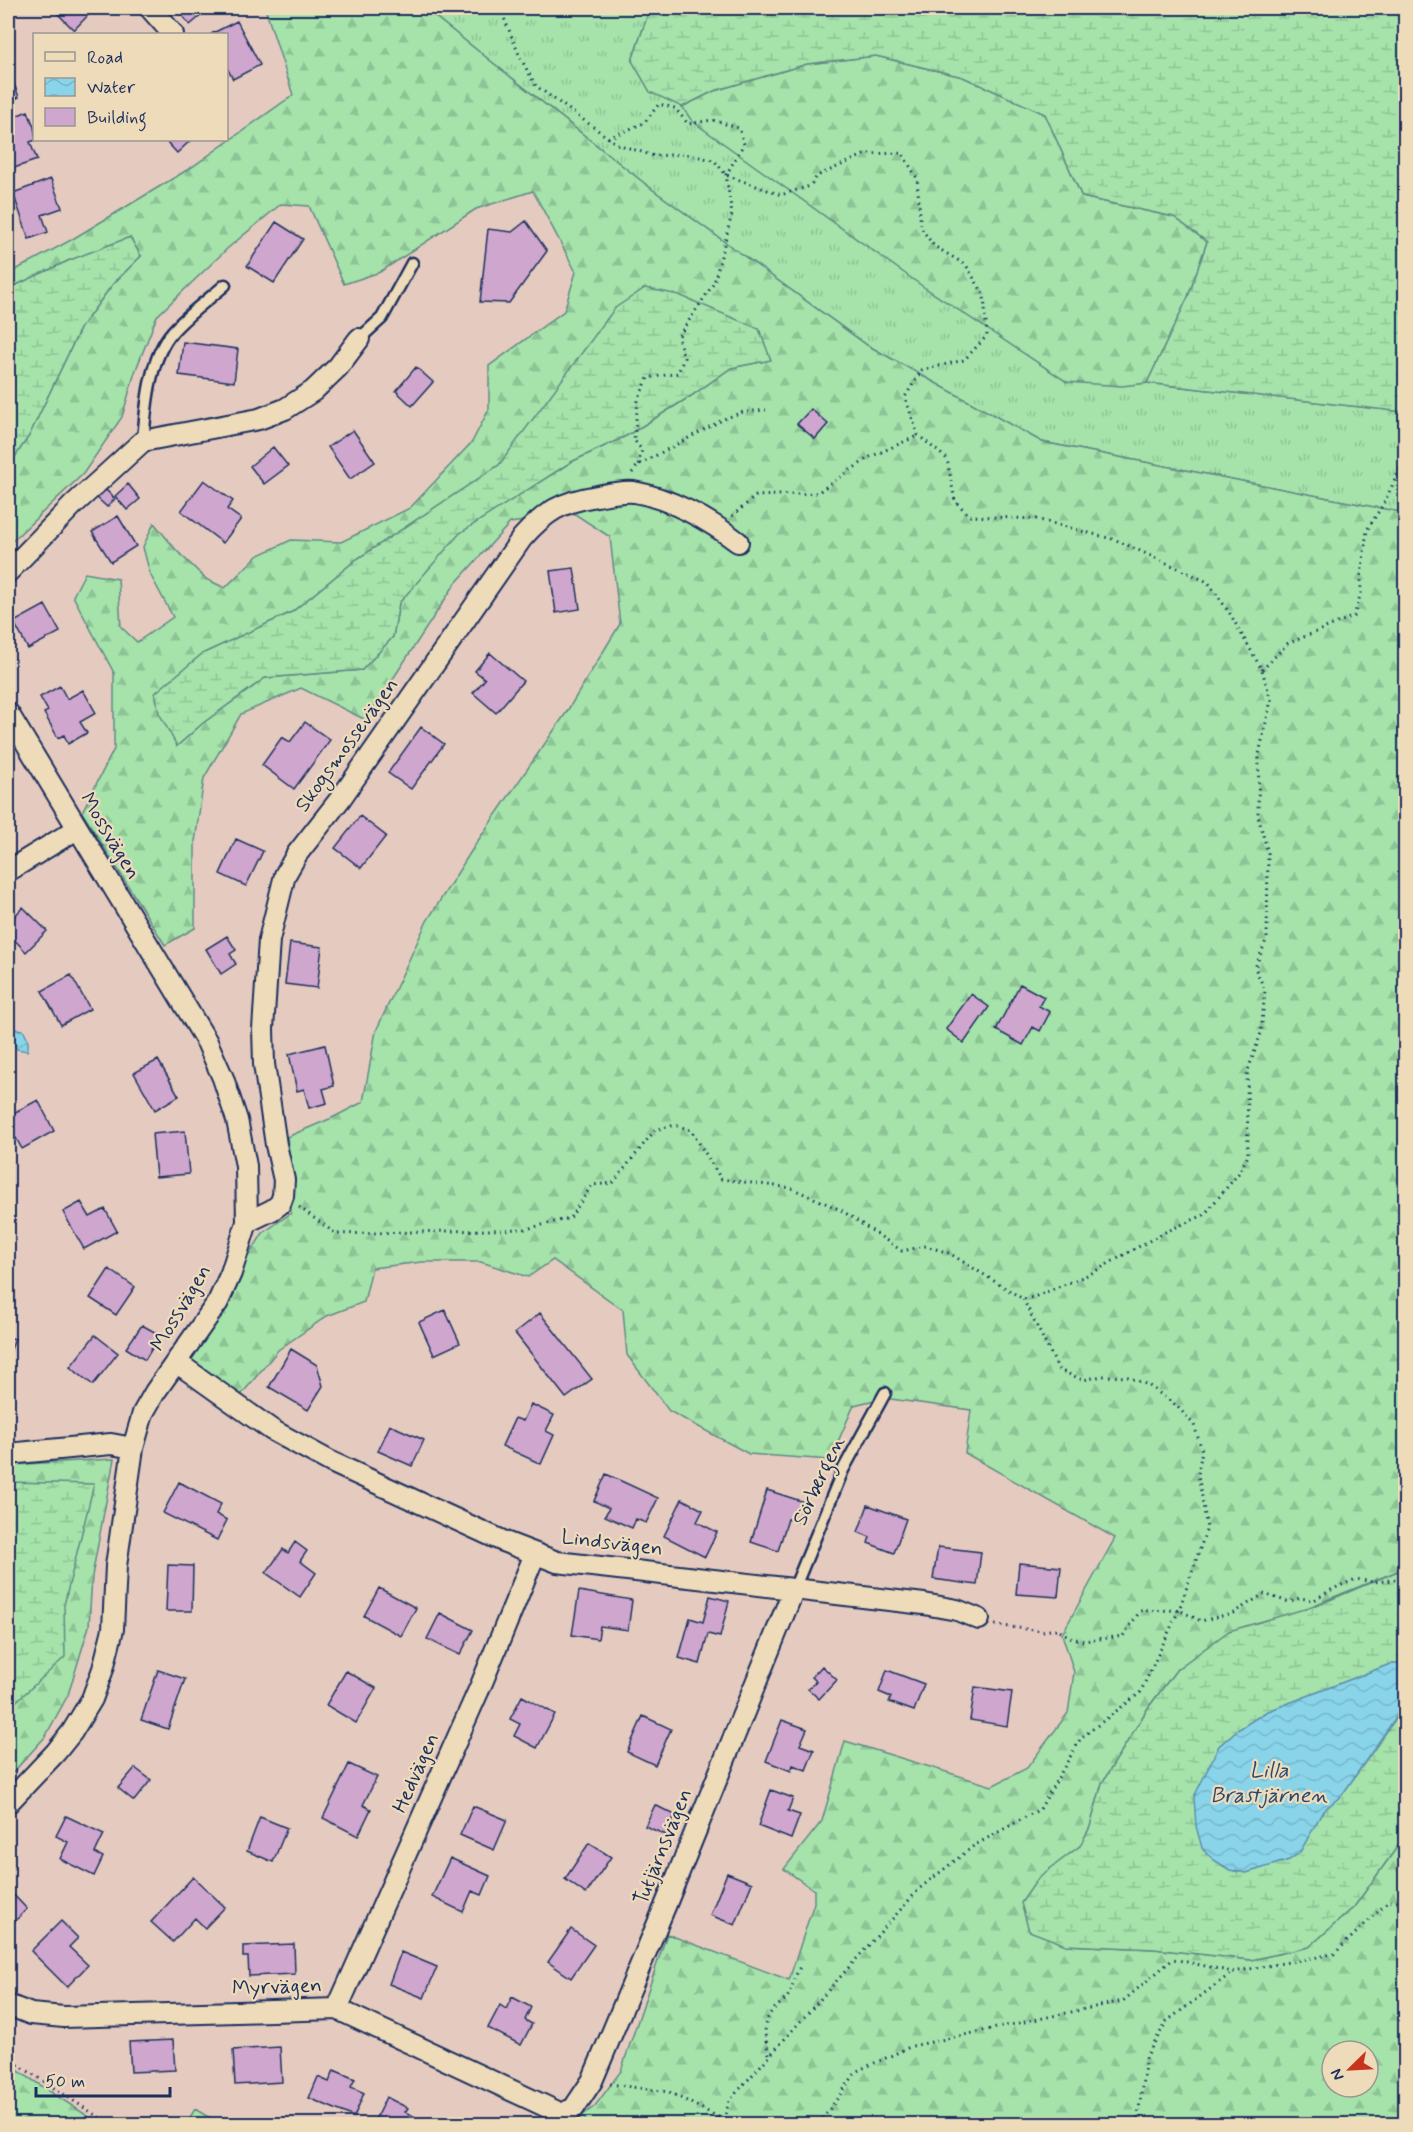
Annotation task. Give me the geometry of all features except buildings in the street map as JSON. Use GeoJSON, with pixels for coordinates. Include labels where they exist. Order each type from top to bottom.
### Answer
{"type":"FeatureCollection","features":[{"type":"Feature","properties":{"kind":"street"},"geometry":{"type":"LineString","coordinates":[[150,8],[172,33]]}},
{"type":"Feature","properties":{"kind":"street"},"geometry":{"type":"LineString","coordinates":[[8,572],[73,505],[143,441],[259,419],[285,408],[313,391],[338,367],[359,339]]}},
{"type":"Feature","properties":{"kind":"street","name":"Skogsmossevägen"},"geometry":{"type":"LineString","coordinates":[[283,1196],[284,1180],[276,1145],[264,1064],[262,1029],[269,940],[285,875],[297,854],[341,798],[522,538],[538,520],[557,507],[574,500],[632,492],[679,505],[719,527],[738,542]]}},
{"type":"Feature","properties":{"kind":"street","name":"Mossvägen"},"geometry":{"type":"LineString","coordinates":[[8,713],[207,1042],[223,1078],[237,1120],[246,1166],[247,1222],[231,1273],[218,1302],[143,1413],[133,1448],[116,1566],[113,1629],[103,1670],[92,1699],[72,1732],[56,1752],[8,1803]]}},
{"type":"Feature","properties":{"kind":"street"},"geometry":{"type":"LineString","coordinates":[[8,871],[77,829]]}},
{"type":"Feature","properties":{"kind":"street"},"geometry":{"type":"LineString","coordinates":[[247,1222],[272,1210],[280,1204],[283,1196]]}},
{"type":"Feature","properties":{"kind":"street","name":"Lindsvägen"},"geometry":{"type":"LineString","coordinates":[[176,1362],[272,1430],[331,1462],[557,1562],[924,1604],[957,1610],[979,1619]]}},
{"type":"Feature","properties":{"kind":"street"},"geometry":{"type":"LineString","coordinates":[[8,1454],[111,1444],[133,1448]]}},
{"type":"Feature","properties":{"kind":"street","name":"Hedvägen"},"geometry":{"type":"LineString","coordinates":[[337,2009],[477,1695],[535,1554]]}},
{"type":"Feature","properties":{"kind":"street","name":"Tutjärnsvägen"},"geometry":{"type":"LineString","coordinates":[[562,2114],[574,2108],[592,2081],[794,1589]]}},
{"type":"Feature","properties":{"kind":"street","name":"Myrvägen"},"geometry":{"type":"LineString","coordinates":[[8,2005],[31,2014],[64,2017],[337,2009],[562,2114]]}},
{"type":"Feature","properties":{"kind":"lane"},"geometry":{"type":"LineString","coordinates":[[359,339],[382,318],[412,263]]}},
{"type":"Feature","properties":{"kind":"lane"},"geometry":{"type":"LineString","coordinates":[[143,441],[147,391],[163,347],[172,331],[225,285]]}},
{"type":"Feature","properties":{"kind":"lane","name":"Sörbergen"},"geometry":{"type":"LineString","coordinates":[[794,1589],[843,1470],[885,1393]]}},
{"type":"Feature","properties":{"kind":"path"},"geometry":{"type":"LineString","coordinates":[[501,8],[520,57],[536,86],[616,144],[654,156],[685,154],[714,160],[726,175],[732,214],[714,283],[678,336],[684,358],[678,373],[648,378],[638,400],[634,440],[642,450],[638,465],[618,493]]}},
{"type":"Feature","properties":{"kind":"path"},"geometry":{"type":"LineString","coordinates":[[608,138],[644,123],[659,104],[675,108],[688,124],[712,120],[739,128],[744,144],[726,175]]}},
{"type":"Feature","properties":{"kind":"path"},"geometry":{"type":"LineString","coordinates":[[726,175],[781,195],[810,186],[817,176],[866,154],[902,153],[917,178],[921,228],[934,246],[966,265],[984,295],[987,336],[964,360],[922,370],[905,397],[918,435],[947,459],[955,501],[970,516],[1036,519],[1116,540],[1208,582],[1229,612],[1262,670],[1271,700],[1259,754],[1258,816],[1268,853],[1267,938],[1255,968],[1265,990],[1261,1033],[1247,1073],[1248,1156],[1238,1174],[1204,1215],[1163,1233],[1090,1274],[1034,1297],[1023,1299]]}},
{"type":"Feature","properties":{"kind":"path"},"geometry":{"type":"LineString","coordinates":[[638,465],[726,418],[743,412],[766,410]]}},
{"type":"Feature","properties":{"kind":"path"},"geometry":{"type":"LineString","coordinates":[[719,527],[756,496],[817,494],[870,457],[918,435]]}},
{"type":"Feature","properties":{"kind":"path"},"geometry":{"type":"LineString","coordinates":[[1262,670],[1287,644],[1354,616],[1362,593],[1361,576],[1367,530],[1384,503],[1406,456]]}},
{"type":"Feature","properties":{"kind":"path"},"geometry":{"type":"LineString","coordinates":[[283,1196],[336,1234],[525,1229],[570,1218],[592,1185],[613,1183],[655,1130],[675,1125],[691,1130],[721,1179],[790,1188],[841,1210],[902,1251],[926,1246],[949,1253],[1023,1299],[1059,1370],[1083,1380],[1102,1376],[1128,1377],[1148,1385],[1170,1401],[1194,1425],[1203,1450],[1198,1474],[1207,1528],[1179,1610],[1140,1693],[1081,1738],[1040,1809],[975,1845],[920,1888],[729,2101],[724,2120]]}},
{"type":"Feature","properties":{"kind":"path"},"geometry":{"type":"LineString","coordinates":[[979,1619],[994,1625],[1043,1630],[1056,1629],[1072,1638],[1084,1641],[1123,1636],[1140,1611],[1179,1610],[1201,1621],[1233,1612],[1264,1594],[1289,1602],[1300,1598],[1314,1600],[1333,1588],[1356,1579],[1373,1582],[1395,1580],[1406,1582]]}},
{"type":"Feature","properties":{"kind":"path"},"geometry":{"type":"LineString","coordinates":[[819,2124],[856,2071],[912,2046],[1123,2001],[1173,1959],[1233,1972],[1334,1954],[1389,1901],[1406,1900]]}},
{"type":"Feature","properties":{"kind":"path"},"geometry":{"type":"LineString","coordinates":[[769,2054],[765,2035],[766,2019],[772,2010],[787,1998],[795,1974],[801,1965]]}},
{"type":"Feature","properties":{"kind":"path"},"geometry":{"type":"LineString","coordinates":[[1137,2124],[1146,2057],[1167,2021],[1233,1972]]}},
{"type":"Feature","properties":{"kind":"path"},"geometry":{"type":"LineString","coordinates":[[8,2058],[109,2124]]}},
{"type":"Feature","properties":{"kind":"path"},"geometry":{"type":"LineString","coordinates":[[592,2081],[669,2092],[732,2124]]}},
{"type":"Feature","properties":{"kind":"green space"},"geometry":{"type":"Polygon","coordinates":[[[265,8],[424,8],[653,190],[867,345],[1042,442],[1405,513],[1405,1568],[1302,1610],[1177,1669],[1148,1708],[1102,1783],[1090,1827],[1080,1846],[1062,1860],[1066,1945],[1154,1949],[1251,1960],[1309,1947],[1354,1907],[1405,1836],[1405,2124],[571,2124],[595,2106],[621,2071],[667,1934],[789,1980],[814,1903],[814,1890],[784,1869],[822,1821],[845,1741],[992,1786],[1027,1768],[1068,1713],[1074,1672],[1062,1634],[1115,1538],[965,1453],[971,1410],[883,1398],[854,1405],[830,1460],[749,1454],[669,1411],[627,1355],[623,1310],[553,1260],[528,1277],[481,1262],[422,1262],[372,1268],[364,1302],[327,1316],[278,1350],[241,1395],[188,1360],[217,1318],[247,1258],[263,1233],[291,1213],[291,1171],[287,1137],[363,1102],[376,1031],[427,921],[477,842],[566,713],[620,624],[610,537],[575,514],[510,523],[455,584],[366,720],[301,688],[241,714],[204,778],[195,842],[195,928],[165,945],[82,812],[114,749],[114,673],[73,596],[85,573],[118,579],[121,627],[137,642],[173,617],[150,574],[143,547],[154,523],[177,551],[206,579],[225,588],[257,556],[291,540],[341,542],[410,508],[472,442],[489,409],[489,366],[564,311],[576,272],[533,191],[476,209],[380,272],[344,284],[309,206],[281,204],[228,248],[157,316],[135,372],[122,417],[83,474],[8,545],[8,467],[29,436],[81,327],[112,285],[141,256],[70,260],[8,289],[8,274],[71,240],[192,167],[293,95],[265,8]],[[759,329],[537,415],[500,465],[357,559],[292,612],[202,654],[177,746],[203,723],[265,678],[362,670],[393,637],[399,603],[459,533],[571,462],[626,436],[731,368],[770,360],[759,329]]]}},
{"type":"Feature","properties":{"kind":"green space"},"geometry":{"type":"Polygon","coordinates":[[[424,8],[650,8],[632,61],[682,107],[1147,383],[1405,412],[1405,513],[1042,442],[867,345],[653,190],[424,8]]]}},
{"type":"Feature","properties":{"kind":"green space"},"geometry":{"type":"Polygon","coordinates":[[[650,8],[1405,8],[1404,412],[1147,383],[1188,297],[1207,242],[1174,217],[1082,197],[1045,114],[963,77],[876,56],[807,64],[714,91],[682,107],[650,92],[632,61],[650,8]]]}},
{"type":"Feature","properties":{"kind":"green space"},"geometry":{"type":"Polygon","coordinates":[[[876,56],[963,77],[1045,114],[1082,197],[1174,217],[1207,242],[1188,297],[1147,383],[1122,386],[1067,382],[925,288],[692,121],[682,107],[714,91],[807,64],[876,56]]]}},
{"type":"Feature","properties":{"kind":"green space"},"geometry":{"type":"Polygon","coordinates":[[[130,237],[141,256],[112,285],[81,327],[29,436],[8,467],[8,289],[70,260],[130,237]]]}},
{"type":"Feature","properties":{"kind":"green space"},"geometry":{"type":"Polygon","coordinates":[[[645,288],[679,295],[759,329],[771,360],[731,368],[626,436],[571,462],[460,533],[399,603],[393,637],[362,670],[265,678],[203,723],[177,746],[159,713],[155,693],[202,654],[292,612],[357,559],[499,465],[615,308],[645,288]]]}},
{"type":"Feature","properties":{"kind":"green space"},"geometry":{"type":"Polygon","coordinates":[[[114,1459],[92,1576],[89,1626],[68,1695],[45,1737],[8,1778],[8,1465],[114,1459]]]}},
{"type":"Feature","properties":{"kind":"green space"},"geometry":{"type":"Polygon","coordinates":[[[8,1482],[94,1484],[64,1605],[65,1657],[8,1709],[10,1595],[8,1595],[8,1482]]]}},
{"type":"Feature","properties":{"kind":"green space"},"geometry":{"type":"Polygon","coordinates":[[[1405,1568],[1405,1663],[1393,1663],[1266,1712],[1236,1731],[1219,1746],[1208,1770],[1202,1848],[1214,1860],[1230,1870],[1246,1873],[1289,1860],[1300,1852],[1323,1811],[1342,1795],[1405,1708],[1405,1836],[1354,1907],[1309,1947],[1251,1960],[1154,1949],[1066,1945],[1029,1931],[1021,1903],[1039,1877],[1080,1846],[1090,1827],[1102,1783],[1148,1708],[1177,1669],[1229,1631],[1318,1605],[1405,1568]]]}},
{"type":"Feature","properties":{"kind":"green space"},"geometry":{"type":"Polygon","coordinates":[[[8,2064],[100,2124],[8,2124],[8,2064]]]}},
{"type":"Feature","properties":{"kind":"green space"},"geometry":{"type":"Polygon","coordinates":[[[195,2109],[220,2124],[186,2124],[195,2109]]]}},
{"type":"Feature","properties":{"kind":"water"},"geometry":{"type":"Polygon","coordinates":[[[23,1030],[26,1035],[27,1051],[17,1049],[10,1040],[12,1031],[23,1030]]]}},
{"type":"Feature","properties":{"kind":"water","name":"Lilla Brastjärnen"},"geometry":{"type":"Polygon","coordinates":[[[1393,1663],[1405,1663],[1405,1708],[1400,1711],[1342,1795],[1323,1811],[1300,1852],[1289,1860],[1246,1873],[1230,1870],[1214,1860],[1202,1848],[1196,1826],[1194,1797],[1219,1746],[1236,1731],[1266,1712],[1393,1663]]]}}]}
